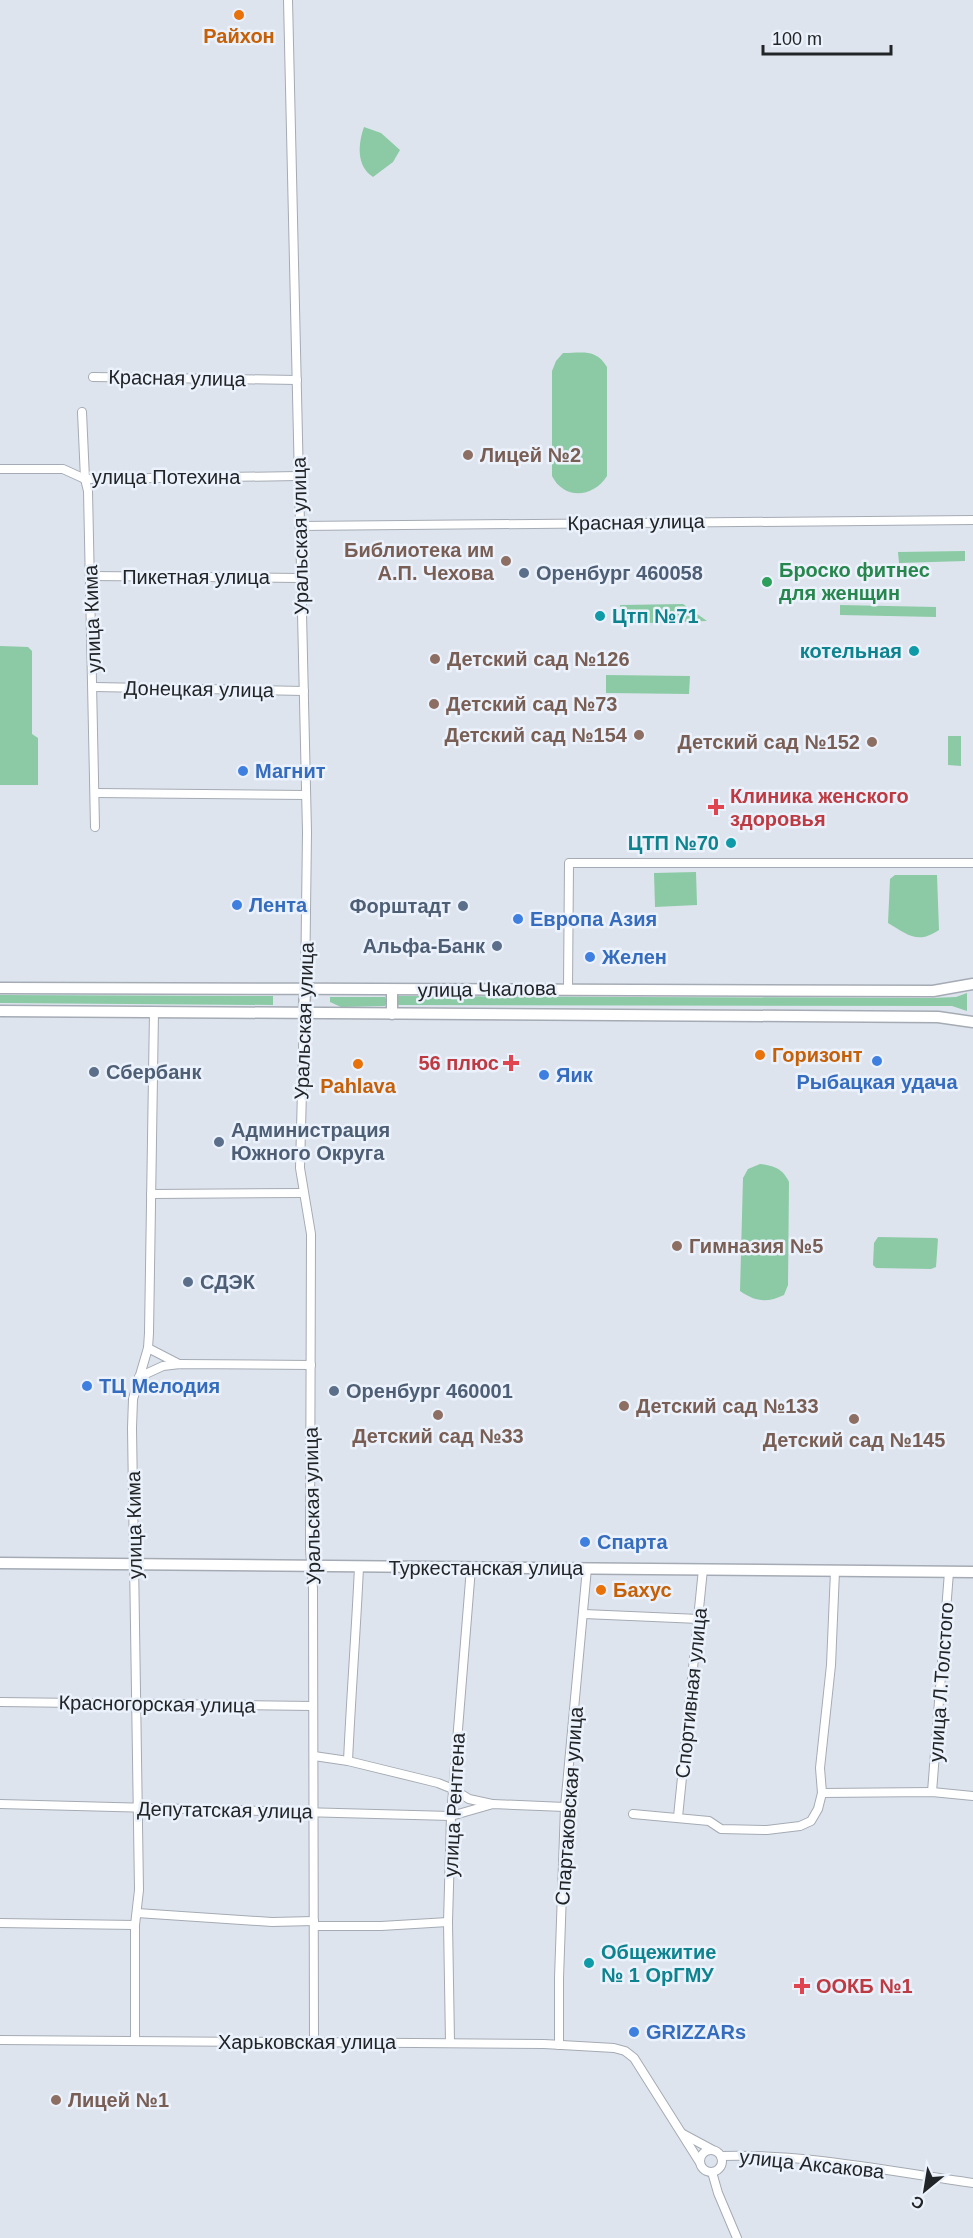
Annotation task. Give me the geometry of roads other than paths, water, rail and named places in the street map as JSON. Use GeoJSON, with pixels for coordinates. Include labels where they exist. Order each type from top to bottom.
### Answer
{"type":"FeatureCollection","features":[{"type":"Feature","properties":{"kind":"main road","name":"улица Чкалова"},"geometry":{"type":"LineString","coordinates":[[0,988],[305,990],[568,988],[933,991],[973,984]]}},
{"type":"Feature","properties":{"kind":"main road","name":"Уральская улица"},"geometry":{"type":"LineString","coordinates":[[304,1013],[305,990]]}},
{"type":"Feature","properties":{"kind":"main road"},"geometry":{"type":"LineString","coordinates":[[392,990],[392,1014]]}},
{"type":"Feature","properties":{"kind":"main road","name":"улица Чкалова"},"geometry":{"type":"LineString","coordinates":[[0,1011],[938,1017],[973,1022]]}},
{"type":"Feature","properties":{"kind":"main road","name":"Туркестанская улица"},"geometry":{"type":"LineString","coordinates":[[0,1563],[973,1572]]}},
{"type":"Feature","properties":{"kind":"street","name":"Уральская улица"},"geometry":{"type":"LineString","coordinates":[[288,0],[306,795],[305,990]]}},
{"type":"Feature","properties":{"kind":"street","name":"Красная улица"},"geometry":{"type":"LineString","coordinates":[[93,377],[297,380]]}},
{"type":"Feature","properties":{"kind":"street","name":"улица Кима"},"geometry":{"type":"LineString","coordinates":[[82,412],[91,576],[95,827]]}},
{"type":"Feature","properties":{"kind":"street","name":"улица Потехина"},"geometry":{"type":"LineString","coordinates":[[0,469],[63,469],[85,479],[298,477]]}},
{"type":"Feature","properties":{"kind":"street","name":"Красная улица"},"geometry":{"type":"LineString","coordinates":[[300,526],[973,520]]}},
{"type":"Feature","properties":{"kind":"street","name":"Пикетная улица"},"geometry":{"type":"LineString","coordinates":[[91,576],[301,578]]}},
{"type":"Feature","properties":{"kind":"street","name":"Донецкая улица"},"geometry":{"type":"LineString","coordinates":[[94,687],[304,691]]}},
{"type":"Feature","properties":{"kind":"street"},"geometry":{"type":"LineString","coordinates":[[95,793],[306,795]]}},
{"type":"Feature","properties":{"kind":"street"},"geometry":{"type":"LineString","coordinates":[[568,988],[569,863],[973,863]]}},
{"type":"Feature","properties":{"kind":"street","name":"улица Кима"},"geometry":{"type":"LineString","coordinates":[[135,2041],[137,1808],[132,1420],[133,1399],[148,1348],[154,1011]]}},
{"type":"Feature","properties":{"kind":"street","name":"Уральская улица"},"geometry":{"type":"LineString","coordinates":[[304,1013],[300,1168],[311,1234],[310,1567],[313,1589],[314,1706],[314,2042]]}},
{"type":"Feature","properties":{"kind":"street"},"geometry":{"type":"LineString","coordinates":[[151,1194],[303,1193]]}},
{"type":"Feature","properties":{"kind":"street"},"geometry":{"type":"LineString","coordinates":[[148,1348],[180,1364]]}},
{"type":"Feature","properties":{"kind":"street"},"geometry":{"type":"LineString","coordinates":[[139,1377],[163,1366],[180,1364],[311,1365]]}},
{"type":"Feature","properties":{"kind":"street"},"geometry":{"type":"LineString","coordinates":[[348,1761],[359,1567]]}},
{"type":"Feature","properties":{"kind":"street","name":"улица Рентгена"},"geometry":{"type":"LineString","coordinates":[[450,2043],[448,1922],[451,1816],[471,1568]]}},
{"type":"Feature","properties":{"kind":"street","name":"Спартаковская улица"},"geometry":{"type":"LineString","coordinates":[[559,2044],[565,1807],[587,1568]]}},
{"type":"Feature","properties":{"kind":"street","name":"Спортивная улица"},"geometry":{"type":"LineString","coordinates":[[678,1817],[703,1569]]}},
{"type":"Feature","properties":{"kind":"street"},"geometry":{"type":"LineString","coordinates":[[633,1814],[709,1821],[721,1829],[767,1830],[800,1826],[811,1821],[818,1809],[822,1793],[820,1768],[831,1665],[835,1571]]}},
{"type":"Feature","properties":{"kind":"street","name":"улица Л.Толстого"},"geometry":{"type":"LineString","coordinates":[[932,1792],[949,1572]]}},
{"type":"Feature","properties":{"kind":"street"},"geometry":{"type":"LineString","coordinates":[[584,1614],[699,1619]]}},
{"type":"Feature","properties":{"kind":"street","name":"Красногорская улица"},"geometry":{"type":"LineString","coordinates":[[0,1702],[314,1706]]}},
{"type":"Feature","properties":{"kind":"street"},"geometry":{"type":"LineString","coordinates":[[314,1756],[348,1761],[453,1789],[469,1799],[493,1804],[565,1807]]}},
{"type":"Feature","properties":{"kind":"street"},"geometry":{"type":"LineString","coordinates":[[822,1793],[932,1792],[973,1796]]}},
{"type":"Feature","properties":{"kind":"street","name":"Депутатская улица"},"geometry":{"type":"LineString","coordinates":[[0,1804],[451,1816]]}},
{"type":"Feature","properties":{"kind":"street"},"geometry":{"type":"LineString","coordinates":[[451,1816],[493,1804]]}},
{"type":"Feature","properties":{"kind":"street"},"geometry":{"type":"LineString","coordinates":[[137,1913],[272,1922],[381,1926],[448,1922]]}},
{"type":"Feature","properties":{"kind":"street"},"geometry":{"type":"LineString","coordinates":[[0,1923],[135,1925]]}},
{"type":"Feature","properties":{"kind":"street","name":"Харьковская улица"},"geometry":{"type":"LineString","coordinates":[[0,2040],[559,2044],[614,2048],[626,2051],[634,2058],[680,2132]]}},
{"type":"Feature","properties":{"kind":"street"},"geometry":{"type":"LineString","coordinates":[[680,2132],[711,2149]]}},
{"type":"Feature","properties":{"kind":"street"},"geometry":{"type":"LineString","coordinates":[[680,2132],[699,2161]]}},
{"type":"Feature","properties":{"kind":"street","name":"улица Аксакова"},"geometry":{"type":"LineString","coordinates":[[721,2156],[720,2166],[712,2172],[702,2168],[699,2161],[704,2152],[711,2149],[721,2156],[748,2155],[846,2165],[973,2183]]}},
{"type":"Feature","properties":{"kind":"street"},"geometry":{"type":"LineString","coordinates":[[712,2172],[718,2193],[737,2238]]}},
{"type":"Feature","properties":{"kind":"place","name":"Райхон"},"geometry":{"type":"Point","coordinates":[239,15]}},
{"type":"Feature","properties":{"kind":"place","name":"Лицей №2"},"geometry":{"type":"Point","coordinates":[468,455]}},
{"type":"Feature","properties":{"kind":"place","name":"Библиотека им А.П. Чехова"},"geometry":{"type":"Point","coordinates":[506,561]}},
{"type":"Feature","properties":{"kind":"place","name":"Оренбург 460058"},"geometry":{"type":"Point","coordinates":[524,573]}},
{"type":"Feature","properties":{"kind":"place","name":"Броско фитнес для женщин"},"geometry":{"type":"Point","coordinates":[767,582]}},
{"type":"Feature","properties":{"kind":"place","name":"Цтп №71"},"geometry":{"type":"Point","coordinates":[600,616]}},
{"type":"Feature","properties":{"kind":"place","name":"котельная"},"geometry":{"type":"Point","coordinates":[914,651]}},
{"type":"Feature","properties":{"kind":"place","name":"Детский сад №126"},"geometry":{"type":"Point","coordinates":[435,659]}},
{"type":"Feature","properties":{"kind":"place","name":"Детский сад №73"},"geometry":{"type":"Point","coordinates":[434,704]}},
{"type":"Feature","properties":{"kind":"place","name":"Детский сад №154"},"geometry":{"type":"Point","coordinates":[639,735]}},
{"type":"Feature","properties":{"kind":"place","name":"Детский сад №152"},"geometry":{"type":"Point","coordinates":[872,742]}},
{"type":"Feature","properties":{"kind":"place","name":"Магнит"},"geometry":{"type":"Point","coordinates":[243,771]}},
{"type":"Feature","properties":{"kind":"place","name":"Клиника женского здоровья"},"geometry":{"type":"Point","coordinates":[716,807]}},
{"type":"Feature","properties":{"kind":"place","name":"ЦТП №70"},"geometry":{"type":"Point","coordinates":[731,843]}},
{"type":"Feature","properties":{"kind":"place","name":"Лента"},"geometry":{"type":"Point","coordinates":[237,905]}},
{"type":"Feature","properties":{"kind":"place","name":"Форштадт"},"geometry":{"type":"Point","coordinates":[463,906]}},
{"type":"Feature","properties":{"kind":"place","name":"Европа Азия"},"geometry":{"type":"Point","coordinates":[518,919]}},
{"type":"Feature","properties":{"kind":"place","name":"Альфа-Банк"},"geometry":{"type":"Point","coordinates":[497,946]}},
{"type":"Feature","properties":{"kind":"place","name":"Желен"},"geometry":{"type":"Point","coordinates":[590,957]}},
{"type":"Feature","properties":{"kind":"place","name":"Горизонт"},"geometry":{"type":"Point","coordinates":[760,1055]}},
{"type":"Feature","properties":{"kind":"place","name":"Рыбацкая удача"},"geometry":{"type":"Point","coordinates":[877,1061]}},
{"type":"Feature","properties":{"kind":"place","name":"56 плюс"},"geometry":{"type":"Point","coordinates":[511,1063]}},
{"type":"Feature","properties":{"kind":"place","name":"Pahlava"},"geometry":{"type":"Point","coordinates":[358,1064]}},
{"type":"Feature","properties":{"kind":"place","name":"Сбербанк"},"geometry":{"type":"Point","coordinates":[94,1072]}},
{"type":"Feature","properties":{"kind":"place","name":"Яик"},"geometry":{"type":"Point","coordinates":[544,1075]}},
{"type":"Feature","properties":{"kind":"place","name":"Администрация Южного Округа"},"geometry":{"type":"Point","coordinates":[219,1142]}},
{"type":"Feature","properties":{"kind":"place","name":"Гимназия №5"},"geometry":{"type":"Point","coordinates":[677,1246]}},
{"type":"Feature","properties":{"kind":"place","name":"СДЭК"},"geometry":{"type":"Point","coordinates":[188,1282]}},
{"type":"Feature","properties":{"kind":"place","name":"ТЦ Мелодия"},"geometry":{"type":"Point","coordinates":[87,1386]}},
{"type":"Feature","properties":{"kind":"place","name":"Оренбург 460001"},"geometry":{"type":"Point","coordinates":[334,1391]}},
{"type":"Feature","properties":{"kind":"place","name":"Детский сад №133"},"geometry":{"type":"Point","coordinates":[624,1406]}},
{"type":"Feature","properties":{"kind":"place","name":"Детский сад №33"},"geometry":{"type":"Point","coordinates":[438,1415]}},
{"type":"Feature","properties":{"kind":"place","name":"Детский сад №145"},"geometry":{"type":"Point","coordinates":[854,1419]}},
{"type":"Feature","properties":{"kind":"place","name":"Спарта"},"geometry":{"type":"Point","coordinates":[585,1542]}},
{"type":"Feature","properties":{"kind":"place","name":"Бахус"},"geometry":{"type":"Point","coordinates":[601,1590]}},
{"type":"Feature","properties":{"kind":"place","name":"Общежитие № 1 ОрГМУ"},"geometry":{"type":"Point","coordinates":[589,1963]}},
{"type":"Feature","properties":{"kind":"place","name":"ООКБ №1"},"geometry":{"type":"Point","coordinates":[802,1986]}},
{"type":"Feature","properties":{"kind":"place","name":"GRIZZARs"},"geometry":{"type":"Point","coordinates":[634,2032]}},
{"type":"Feature","properties":{"kind":"place","name":"Лицей №1"},"geometry":{"type":"Point","coordinates":[56,2100]}}]}
